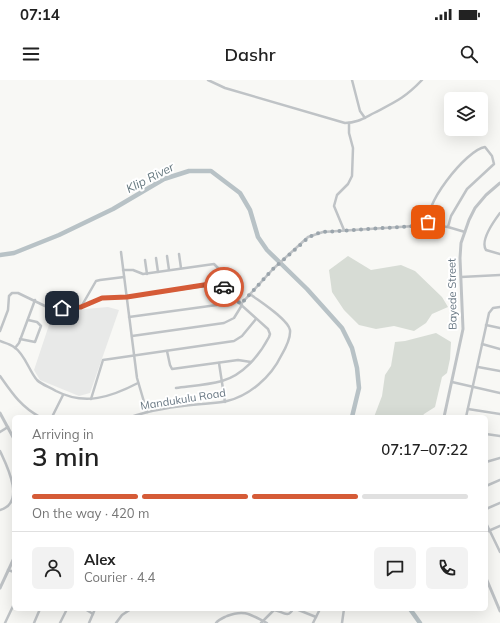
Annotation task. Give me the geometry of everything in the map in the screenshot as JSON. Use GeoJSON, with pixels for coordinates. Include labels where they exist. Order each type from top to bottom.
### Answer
{"type":"FeatureCollection","features":[{"type":"Feature","properties":{"kind":"street"},"geometry":{"type":"LineString","coordinates":[[208,80],[231,90],[302,112],[349,123],[360,121],[403,97],[422,80]]}},
{"type":"Feature","properties":{"kind":"street"},"geometry":{"type":"LineString","coordinates":[[352,80],[360,111],[365,118]]}},
{"type":"Feature","properties":{"kind":"street"},"geometry":{"type":"LineString","coordinates":[[344,230],[334,206],[337,195],[348,184],[352,176],[353,148],[349,132],[349,123]]}},
{"type":"Feature","properties":{"kind":"street"},"geometry":{"type":"LineString","coordinates":[[430,225],[428,222],[429,212],[450,174],[477,150],[485,147],[492,156],[494,164],[467,189],[451,216],[448,227]]}},
{"type":"Feature","properties":{"kind":"street","name":"Bayede Street"},"geometry":{"type":"LineString","coordinates":[[444,415],[463,329],[460,253],[465,232],[469,220],[479,203],[500,183]]}},
{"type":"Feature","properties":{"kind":"street"},"geometry":{"type":"LineString","coordinates":[[500,213],[489,230],[484,248],[500,254]]}},
{"type":"Feature","properties":{"kind":"street"},"geometry":{"type":"LineString","coordinates":[[132,336],[224,323],[234,318],[242,304],[273,269],[308,238],[315,234],[344,230],[430,225],[448,227],[465,232]]}},
{"type":"Feature","properties":{"kind":"street"},"geometry":{"type":"LineString","coordinates":[[121,252],[138,383],[147,412]]}},
{"type":"Feature","properties":{"kind":"street"},"geometry":{"type":"LineString","coordinates":[[179,254],[181,268]]}},
{"type":"Feature","properties":{"kind":"street"},"geometry":{"type":"LineString","coordinates":[[167,256],[169,270]]}},
{"type":"Feature","properties":{"kind":"street"},"geometry":{"type":"LineString","coordinates":[[156,258],[158,272]]}},
{"type":"Feature","properties":{"kind":"street"},"geometry":{"type":"LineString","coordinates":[[145,260],[147,274]]}},
{"type":"Feature","properties":{"kind":"street"},"geometry":{"type":"LineString","coordinates":[[123,270],[132,269],[140,274],[147,274],[215,264],[218,268],[219,284]]}},
{"type":"Feature","properties":{"kind":"street"},"geometry":{"type":"LineString","coordinates":[[461,277],[500,275]]}},
{"type":"Feature","properties":{"kind":"street"},"geometry":{"type":"LineString","coordinates":[[81,307],[98,280],[124,277]]}},
{"type":"Feature","properties":{"kind":"street"},"geometry":{"type":"LineString","coordinates":[[0,331],[8,310],[10,294],[18,293],[45,306],[53,308],[81,307],[102,298],[127,297],[219,284],[268,329],[270,336],[246,368],[222,381],[176,388]]}},
{"type":"Feature","properties":{"kind":"street"},"geometry":{"type":"LineString","coordinates":[[129,317],[217,305],[221,303],[229,294]]}},
{"type":"Feature","properties":{"kind":"street","name":"Mandukulu Road"},"geometry":{"type":"LineString","coordinates":[[137,415],[187,405],[225,402],[242,395],[259,384],[278,362],[290,332],[288,325],[250,294]]}},
{"type":"Feature","properties":{"kind":"street"},"geometry":{"type":"LineString","coordinates":[[15,348],[28,320],[35,300]]}},
{"type":"Feature","properties":{"kind":"street"},"geometry":{"type":"LineString","coordinates":[[466,415],[489,313],[491,310],[500,307]]}},
{"type":"Feature","properties":{"kind":"street"},"geometry":{"type":"LineString","coordinates":[[91,399],[102,361],[167,350],[237,341],[256,319]]}},
{"type":"Feature","properties":{"kind":"street"},"geometry":{"type":"LineString","coordinates":[[20,339],[32,342],[36,341],[41,326],[37,322],[28,320]]}},
{"type":"Feature","properties":{"kind":"street"},"geometry":{"type":"LineString","coordinates":[[486,325],[500,328]]}},
{"type":"Feature","properties":{"kind":"street"},"geometry":{"type":"LineString","coordinates":[[0,341],[15,348],[38,381],[63,394],[79,399],[91,399],[111,395],[138,383]]}},
{"type":"Feature","properties":{"kind":"street"},"geometry":{"type":"LineString","coordinates":[[482,344],[500,349]]}},
{"type":"Feature","properties":{"kind":"street"},"geometry":{"type":"LineString","coordinates":[[167,350],[172,369],[238,360],[251,362]]}},
{"type":"Feature","properties":{"kind":"street"},"geometry":{"type":"LineString","coordinates":[[219,363],[225,402]]}},
{"type":"Feature","properties":{"kind":"street"},"geometry":{"type":"LineString","coordinates":[[478,367],[500,371]]}},
{"type":"Feature","properties":{"kind":"street"},"geometry":{"type":"LineString","coordinates":[[0,376],[19,402],[37,415]]}},
{"type":"Feature","properties":{"kind":"street"},"geometry":{"type":"LineString","coordinates":[[452,382],[500,392]]}},
{"type":"Feature","properties":{"kind":"street"},"geometry":{"type":"LineString","coordinates":[[53,415],[63,394]]}},
{"type":"Feature","properties":{"kind":"street"},"geometry":{"type":"LineString","coordinates":[[468,409],[500,414]]}},
{"type":"Feature","properties":{"kind":"street"},"geometry":{"type":"LineString","coordinates":[[0,413],[12,435]]}},
{"type":"Feature","properties":{"kind":"street"},"geometry":{"type":"LineString","coordinates":[[0,432],[8,427]]}},
{"type":"Feature","properties":{"kind":"street"},"geometry":{"type":"LineString","coordinates":[[488,434],[500,436]]}},
{"type":"Feature","properties":{"kind":"street"},"geometry":{"type":"LineString","coordinates":[[0,451],[10,473],[12,486]]}},
{"type":"Feature","properties":{"kind":"street"},"geometry":{"type":"LineString","coordinates":[[488,461],[500,458]]}},
{"type":"Feature","properties":{"kind":"street"},"geometry":{"type":"LineString","coordinates":[[488,485],[500,480]]}},
{"type":"Feature","properties":{"kind":"street"},"geometry":{"type":"LineString","coordinates":[[0,510],[4,509],[12,501]]}},
{"type":"Feature","properties":{"kind":"street"},"geometry":{"type":"LineString","coordinates":[[488,508],[500,503]]}},
{"type":"Feature","properties":{"kind":"street"},"geometry":{"type":"LineString","coordinates":[[488,531],[500,526]]}},
{"type":"Feature","properties":{"kind":"street"},"geometry":{"type":"LineString","coordinates":[[488,533],[500,552]]}},
{"type":"Feature","properties":{"kind":"street"},"geometry":{"type":"LineString","coordinates":[[0,588],[12,562]]}},
{"type":"Feature","properties":{"kind":"street"},"geometry":{"type":"LineString","coordinates":[[8,570],[12,571]]}},
{"type":"Feature","properties":{"kind":"street"},"geometry":{"type":"LineString","coordinates":[[488,583],[500,611]]}},
{"type":"Feature","properties":{"kind":"street"},"geometry":{"type":"LineString","coordinates":[[5,623],[12,608]]}},
{"type":"Feature","properties":{"kind":"street"},"geometry":{"type":"LineString","coordinates":[[34,623],[39,611]]}},
{"type":"Feature","properties":{"kind":"street"},"geometry":{"type":"LineString","coordinates":[[60,623],[66,611]]}},
{"type":"Feature","properties":{"kind":"street"},"geometry":{"type":"LineString","coordinates":[[88,611],[93,614]]}},
{"type":"Feature","properties":{"kind":"street"},"geometry":{"type":"LineString","coordinates":[[89,623],[94,611]]}},
{"type":"Feature","properties":{"kind":"street"},"geometry":{"type":"LineString","coordinates":[[116,623],[121,616],[128,611]]}},
{"type":"Feature","properties":{"kind":"street"},"geometry":{"type":"LineString","coordinates":[[262,622],[272,611]]}},
{"type":"Feature","properties":{"kind":"street"},"geometry":{"type":"LineString","coordinates":[[276,611],[286,615],[292,611]]}},
{"type":"Feature","properties":{"kind":"street"},"geometry":{"type":"LineString","coordinates":[[300,611],[316,617]]}},
{"type":"Feature","properties":{"kind":"street"},"geometry":{"type":"LineString","coordinates":[[314,623],[319,611]]}},
{"type":"Feature","properties":{"kind":"street"},"geometry":{"type":"LineString","coordinates":[[342,623],[344,611]]}},
{"type":"Feature","properties":{"kind":"street"},"geometry":{"type":"LineString","coordinates":[[216,623],[221,619],[240,612],[249,614],[262,622],[267,623]]}},
{"type":"Feature","properties":{"kind":"shaded area"},"geometry":{"type":"Polygon","coordinates":[[[348,256],[371,270],[401,265],[415,271],[442,297],[448,307],[432,314],[426,323],[414,331],[394,326],[376,329],[359,325],[344,310],[332,292],[329,270],[348,256]]]}},
{"type":"Feature","properties":{"kind":"shaded area"},"geometry":{"type":"Polygon","coordinates":[[[108,307],[119,310],[90,393],[79,396],[40,380],[34,370],[50,322],[62,311],[108,307]]]}},
{"type":"Feature","properties":{"kind":"shaded area"},"geometry":{"type":"Polygon","coordinates":[[[436,333],[451,342],[447,373],[442,377],[435,407],[423,415],[375,415],[382,396],[385,375],[391,366],[395,342],[436,333]]]}},
{"type":"Feature","properties":{"kind":"waterway","name":"Klip River"},"geometry":{"type":"LineString","coordinates":[[0,255],[14,253],[59,235],[113,209],[164,179],[189,171],[211,171],[240,193],[250,210],[258,237],[267,250],[307,289],[342,328],[352,348],[357,368],[359,388],[352,415]]}},
{"type":"Feature","properties":{"kind":"waterway","name":"Klip River"},"geometry":{"type":"LineString","coordinates":[[411,611],[420,623]]}},
{"type":"Feature","properties":{"kind":"way so far"},"geometry":{"type":"LineString","coordinates":[[224,287],[229,294],[241,304],[273,269],[308,238],[315,234],[354,229],[430,225],[428,222]]}},
{"type":"Feature","properties":{"kind":"route"},"geometry":{"type":"LineString","coordinates":[[62,308],[81,307],[102,298],[127,297],[210,284],[219,284],[224,287]]}}]}
